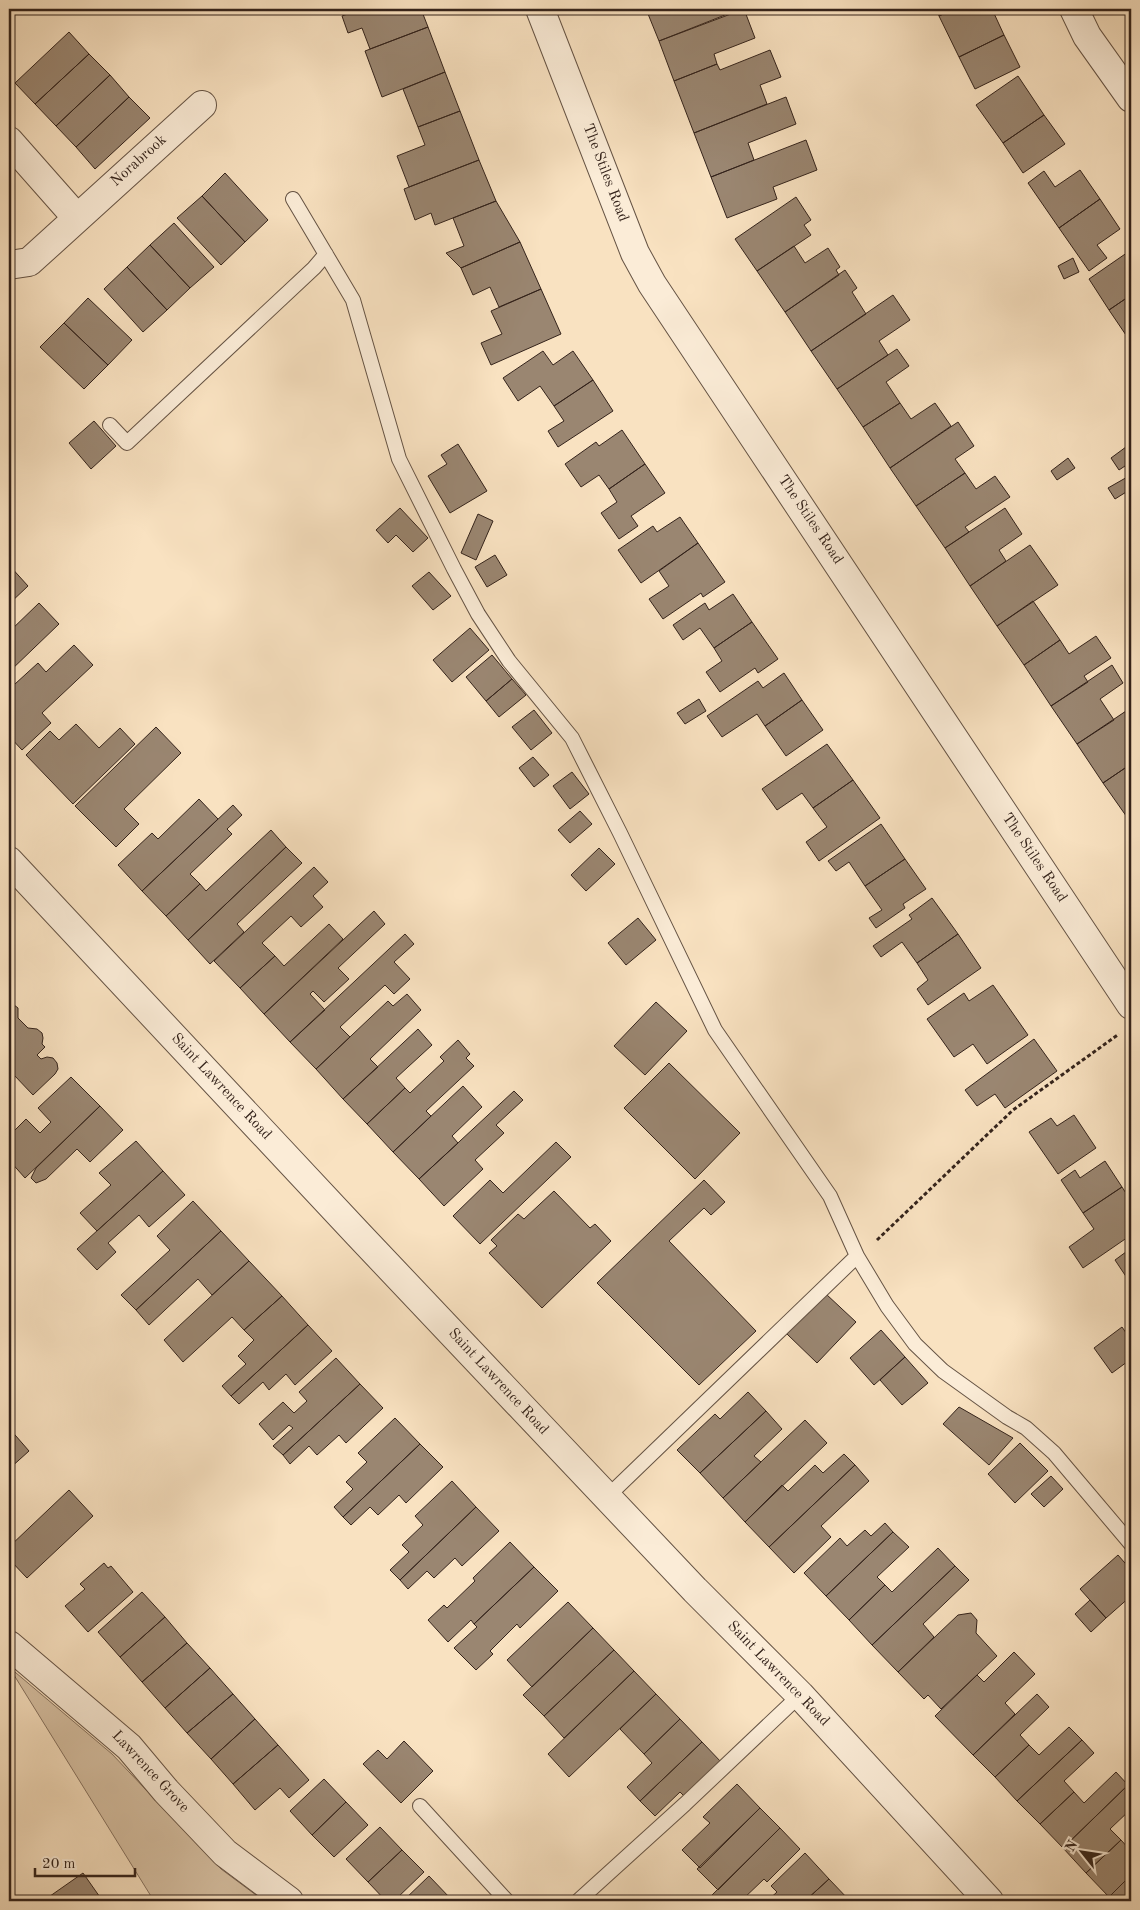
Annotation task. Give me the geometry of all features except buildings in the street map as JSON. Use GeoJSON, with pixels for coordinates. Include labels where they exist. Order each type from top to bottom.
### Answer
{"type":"FeatureCollection","features":[{"type":"Feature","properties":{"kind":"street","name":"The Stiles Road"},"geometry":{"type":"LineString","coordinates":[[540,9],[635,253],[652,284],[1128,1018]]}},
{"type":"Feature","properties":{"kind":"street"},"geometry":{"type":"LineString","coordinates":[[1074,9],[1087,36],[1131,98]]}},
{"type":"Feature","properties":{"kind":"street","name":"Norabrook"},"geometry":{"type":"LineString","coordinates":[[9,265],[29,262],[202,105]]}},
{"type":"Feature","properties":{"kind":"street"},"geometry":{"type":"LineString","coordinates":[[9,141],[77,218]]}},
{"type":"Feature","properties":{"kind":"street","name":"Saint Lawrence Road"},"geometry":{"type":"LineString","coordinates":[[9,861],[695,1590],[800,1695],[989,1901]]}},
{"type":"Feature","properties":{"kind":"street","name":"Lawrence Grove"},"geometry":{"type":"LineString","coordinates":[[9,1645],[129,1747],[166,1791],[225,1853],[289,1901]]}},
{"type":"Feature","properties":{"kind":"lane"},"geometry":{"type":"LineString","coordinates":[[293,199],[353,300],[399,459],[470,599],[509,661],[572,738],[715,1030],[830,1196],[857,1256],[887,1306],[915,1344],[943,1371],[1007,1417],[1026,1428],[1054,1453],[1131,1544]]}},
{"type":"Feature","properties":{"kind":"lane"},"geometry":{"type":"LineString","coordinates":[[110,425],[127,443],[314,268],[326,254]]}},
{"type":"Feature","properties":{"kind":"lane"},"geometry":{"type":"LineString","coordinates":[[607,1497],[857,1256]]}},
{"type":"Feature","properties":{"kind":"lane"},"geometry":{"type":"LineString","coordinates":[[578,1901],[685,1804],[800,1695]]}},
{"type":"Feature","properties":{"kind":"lane"},"geometry":{"type":"LineString","coordinates":[[420,1806],[507,1901]]}},
{"type":"Feature","properties":{"kind":"path"},"geometry":{"type":"LineString","coordinates":[[857,1256],[885,1234],[1013,1110],[1128,1018]]}},
{"type":"Feature","properties":{"kind":"shaded area"},"geometry":{"type":"Polygon","coordinates":[[[9,1667],[112,1754],[221,1869],[264,1901],[154,1901],[9,1667]]]}}]}
